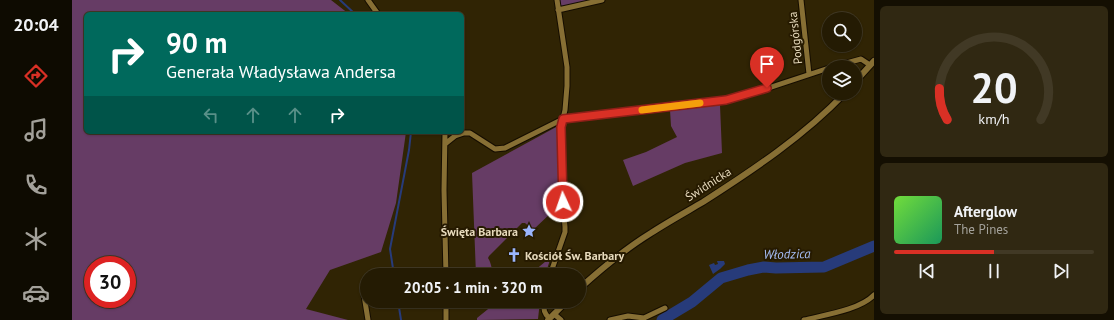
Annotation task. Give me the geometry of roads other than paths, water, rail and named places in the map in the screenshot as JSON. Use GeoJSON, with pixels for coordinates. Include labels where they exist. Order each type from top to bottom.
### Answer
{"type":"FeatureCollection","features":[{"type":"Feature","properties":{"kind":"street"},"geometry":{"type":"LineString","coordinates":[[368,0],[377,12]]}},
{"type":"Feature","properties":{"kind":"street"},"geometry":{"type":"LineString","coordinates":[[552,268],[565,232],[562,192],[561,127],[567,86],[567,68],[557,0]]}},
{"type":"Feature","properties":{"kind":"street"},"geometry":{"type":"LineString","coordinates":[[558,10],[602,0]]}},
{"type":"Feature","properties":{"kind":"street","name":"Podgórska"},"geometry":{"type":"LineString","coordinates":[[800,0],[809,74]]}},
{"type":"Feature","properties":{"kind":"street"},"geometry":{"type":"LineString","coordinates":[[855,60],[861,58],[872,63],[862,74]]}},
{"type":"Feature","properties":{"kind":"street"},"geometry":{"type":"LineString","coordinates":[[464,133],[470,133],[495,149],[505,148],[563,119],[726,100],[822,70]]}},
{"type":"Feature","properties":{"kind":"street","name":"Świdnicka"},"geometry":{"type":"LineString","coordinates":[[586,282],[628,248],[731,184],[795,138],[823,116],[839,100]]}},
{"type":"Feature","properties":{"kind":"street"},"geometry":{"type":"LineString","coordinates":[[445,134],[444,190],[446,268]]}},
{"type":"Feature","properties":{"kind":"street"},"geometry":{"type":"LineString","coordinates":[[445,144],[455,136],[461,134]]}},
{"type":"Feature","properties":{"kind":"street"},"geometry":{"type":"LineString","coordinates":[[804,320],[860,306],[874,296]]}},
{"type":"Feature","properties":{"kind":"street"},"geometry":{"type":"LineString","coordinates":[[366,308],[368,320]]}},
{"type":"Feature","properties":{"kind":"street"},"geometry":{"type":"LineString","coordinates":[[446,308],[446,320]]}},
{"type":"Feature","properties":{"kind":"street"},"geometry":{"type":"LineString","coordinates":[[543,308],[545,314],[561,320]]}},
{"type":"Feature","properties":{"kind":"street"},"geometry":{"type":"LineString","coordinates":[[550,317],[560,308]]}},
{"type":"Feature","properties":{"kind":"street"},"geometry":{"type":"LineString","coordinates":[[610,320],[628,316],[644,318],[665,308]]}},
{"type":"Feature","properties":{"kind":"water"},"geometry":{"type":"Polygon","coordinates":[[[717,261],[724,261],[725,264],[713,274],[709,265],[714,263],[715,265],[718,264],[717,261]]]}},
{"type":"Feature","properties":{"kind":"waterway"},"geometry":{"type":"LineString","coordinates":[[340,0],[353,12]]}},
{"type":"Feature","properties":{"kind":"waterway"},"geometry":{"type":"LineString","coordinates":[[393,268],[390,249],[411,134]]}},
{"type":"Feature","properties":{"kind":"waterway","name":"Włodzica"},"geometry":{"type":"LineString","coordinates":[[662,320],[692,302],[721,278],[764,267],[824,267],[874,246]]}},
{"type":"Feature","properties":{"kind":"waterway"},"geometry":{"type":"LineString","coordinates":[[399,308],[401,320]]}},
{"type":"Feature","properties":{"kind":"place","name":"Święta Barbara"},"geometry":{"type":"Point","coordinates":[529,231]}},
{"type":"Feature","properties":{"kind":"place","name":"Kościół Św. Barbary"},"geometry":{"type":"Point","coordinates":[514,255]}}]}
